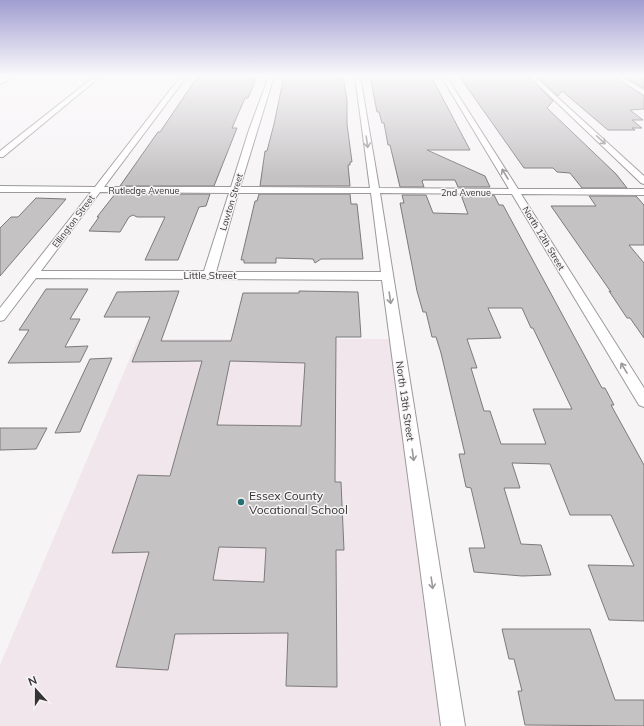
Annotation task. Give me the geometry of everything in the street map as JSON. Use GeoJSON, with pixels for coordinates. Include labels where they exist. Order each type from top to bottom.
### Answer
{"type":"FeatureCollection","features":[{"type":"Feature","properties":{"kind":"street"},"geometry":{"type":"LineString","coordinates":[[0,156],[56,110]]}},
{"type":"Feature","properties":{"kind":"street","name":"Ellington Street"},"geometry":{"type":"LineString","coordinates":[[0,317],[157,110]]}},
{"type":"Feature","properties":{"kind":"street","name":"Lawton Street"},"geometry":{"type":"LineString","coordinates":[[210,275],[260,110]]}},
{"type":"Feature","properties":{"kind":"street","name":"North 13th Street"},"geometry":{"type":"LineString","coordinates":[[363,110],[386,276],[453,726]]}},
{"type":"Feature","properties":{"kind":"street","name":"North 12th Street"},"geometry":{"type":"LineString","coordinates":[[465,110],[644,401]]}},
{"type":"Feature","properties":{"kind":"street"},"geometry":{"type":"LineString","coordinates":[[567,110],[644,181]]}},
{"type":"Feature","properties":{"kind":"street","name":"Rutledge Avenue"},"geometry":{"type":"LineString","coordinates":[[0,189],[288,191]]}},
{"type":"Feature","properties":{"kind":"street","name":"2nd Avenue"},"geometry":{"type":"LineString","coordinates":[[288,191],[644,192]]}},
{"type":"Feature","properties":{"kind":"street","name":"Little Street"},"geometry":{"type":"LineString","coordinates":[[33,274],[386,276]]}},
{"type":"Feature","properties":{"kind":"shaded area","name":"Essex County Vocational School"},"geometry":{"type":"Polygon","coordinates":[[[138,339],[392,339],[440,726],[0,726],[0,665],[138,339]]]}},
{"type":"Feature","properties":{"kind":"building"},"geometry":{"type":"Polygon","coordinates":[[[175,110],[240,110],[232,128],[237,128],[214,186],[120,186],[158,132],[160,132],[175,110]]]}},
{"type":"Feature","properties":{"kind":"building"},"geometry":{"type":"Polygon","coordinates":[[[277,110],[347,110],[347,124],[352,162],[348,165],[350,186],[260,186],[265,151],[267,151],[277,110]]]}},
{"type":"Feature","properties":{"kind":"building"},"geometry":{"type":"Polygon","coordinates":[[[377,110],[449,110],[470,150],[427,150],[485,176],[490,187],[458,187],[455,180],[423,180],[424,187],[400,187],[390,145],[388,145],[384,123],[382,123],[379,112],[377,112],[377,110]]]}},
{"type":"Feature","properties":{"kind":"building"},"geometry":{"type":"Polygon","coordinates":[[[483,110],[549,110],[616,174],[627,188],[582,188],[570,173],[557,172],[553,168],[524,168],[483,110]]]}},
{"type":"Feature","properties":{"kind":"building"},"geometry":{"type":"Polygon","coordinates":[[[584,110],[632,110],[630,110],[643,120],[632,120],[642,128],[632,128],[635,130],[608,130],[584,110]]]}},
{"type":"Feature","properties":{"kind":"building"},"geometry":{"type":"Polygon","coordinates":[[[115,194],[210,194],[206,206],[199,207],[178,260],[145,260],[165,217],[137,217],[133,215],[129,217],[120,232],[89,231],[99,217],[97,217],[115,194]]]}},
{"type":"Feature","properties":{"kind":"building"},"geometry":{"type":"Polygon","coordinates":[[[259,194],[350,194],[351,204],[357,204],[363,259],[321,259],[315,263],[313,259],[276,258],[276,263],[244,263],[244,260],[241,260],[255,201],[257,201],[259,194]]]}},
{"type":"Feature","properties":{"kind":"building"},"geometry":{"type":"Polygon","coordinates":[[[402,195],[426,195],[433,213],[468,214],[461,195],[494,195],[499,205],[503,205],[602,388],[605,388],[614,405],[611,405],[644,465],[644,621],[609,620],[588,565],[634,566],[611,515],[570,515],[550,464],[512,463],[520,488],[504,488],[521,544],[541,545],[551,575],[522,576],[474,572],[469,548],[485,548],[471,488],[466,487],[459,454],[465,454],[441,353],[436,337],[432,337],[426,312],[423,312],[417,291],[400,203],[404,203],[402,195]],[[488,308],[501,338],[467,339],[477,368],[471,368],[484,411],[490,411],[501,444],[546,444],[533,409],[572,409],[522,308],[488,308]]]}},
{"type":"Feature","properties":{"kind":"building"},"geometry":{"type":"Polygon","coordinates":[[[589,196],[636,196],[644,205],[644,245],[629,245],[644,263],[644,338],[630,318],[627,318],[609,291],[611,292],[551,206],[596,206],[589,196]]]}},
{"type":"Feature","properties":{"kind":"building"},"geometry":{"type":"Polygon","coordinates":[[[36,198],[66,199],[0,276],[0,228],[11,217],[18,217],[36,198]]]}},
{"type":"Feature","properties":{"kind":"building"},"geometry":{"type":"Polygon","coordinates":[[[46,289],[88,289],[70,319],[80,319],[65,347],[88,346],[80,362],[8,363],[29,330],[19,330],[46,289]]]}},
{"type":"Feature","properties":{"kind":"building"},"geometry":{"type":"Polygon","coordinates":[[[179,291],[161,341],[231,341],[243,293],[299,293],[299,291],[358,292],[361,337],[336,337],[335,482],[341,482],[344,550],[336,550],[337,687],[286,686],[288,633],[175,634],[168,670],[116,667],[149,552],[112,553],[138,475],[170,476],[202,361],[132,362],[150,317],[104,317],[117,292],[179,291]],[[230,361],[217,425],[301,426],[305,363],[230,361]],[[219,547],[213,580],[264,582],[266,548],[219,547]]]}},
{"type":"Feature","properties":{"kind":"building"},"geometry":{"type":"Polygon","coordinates":[[[112,358],[80,432],[55,433],[90,359],[112,358]]]}},
{"type":"Feature","properties":{"kind":"building"},"geometry":{"type":"Polygon","coordinates":[[[0,428],[47,428],[36,449],[0,450],[0,428]]]}},
{"type":"Feature","properties":{"kind":"building"},"geometry":{"type":"Polygon","coordinates":[[[502,629],[590,629],[615,700],[644,700],[644,726],[525,725],[518,691],[522,691],[514,659],[509,659],[502,629]]]}},
{"type":"Feature","properties":{"kind":"place","name":"Essex County Vocational School"},"geometry":{"type":"Point","coordinates":[241,502]}}]}
